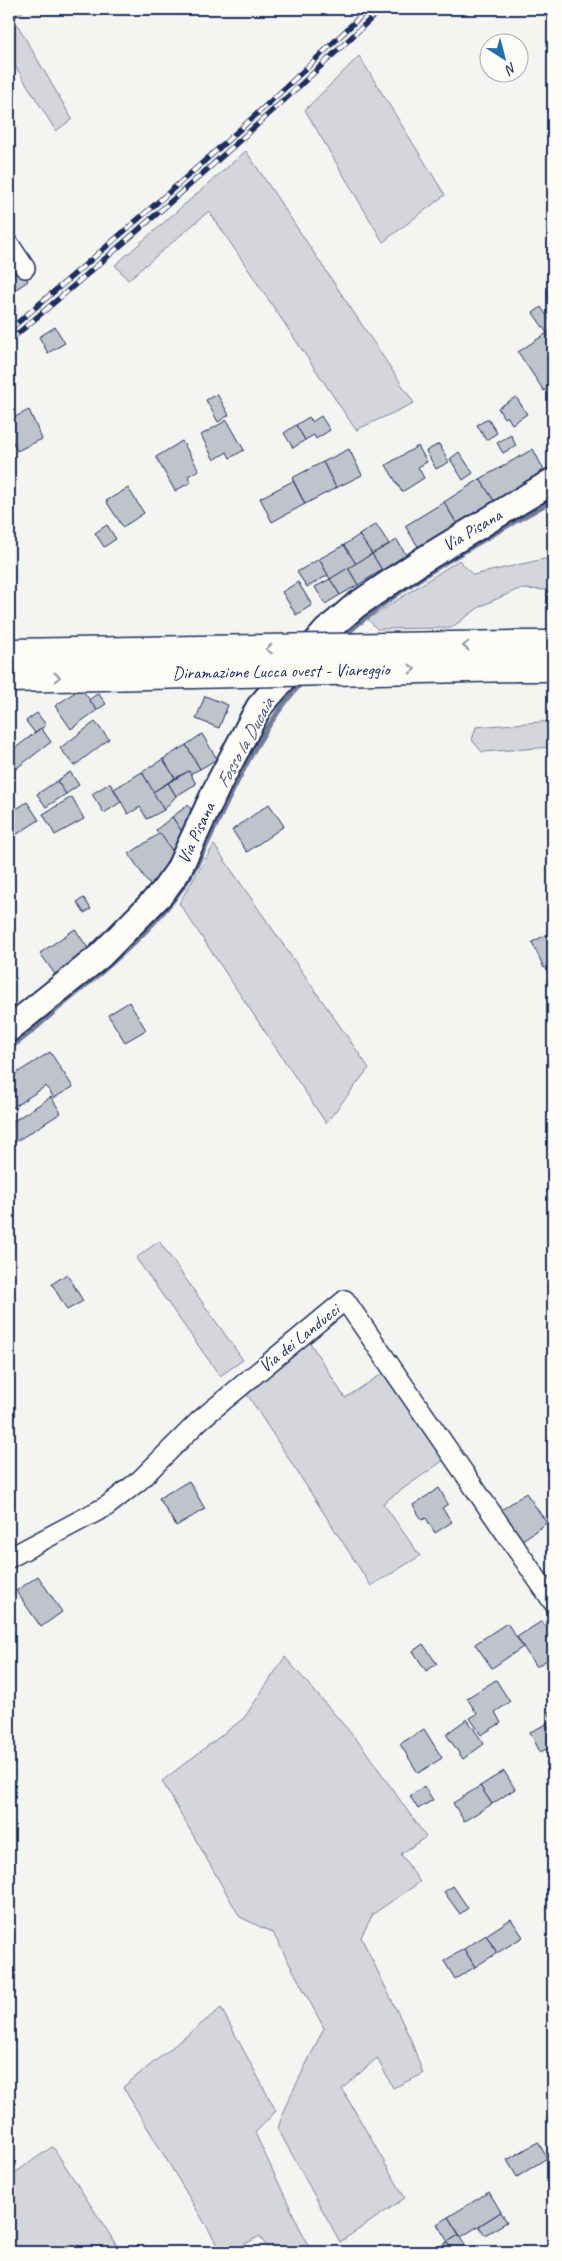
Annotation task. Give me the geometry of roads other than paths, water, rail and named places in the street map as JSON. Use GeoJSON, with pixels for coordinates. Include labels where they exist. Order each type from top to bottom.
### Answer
{"type":"FeatureCollection","features":[{"type":"Feature","properties":{"kind":"highway","name":"Diramazione Lucca ovest - Viareggio"},"geometry":{"type":"LineString","coordinates":[[9,678],[518,656],[553,645]]}},
{"type":"Feature","properties":{"kind":"highway","name":"Diramazione Lucca ovest - Viareggio"},"geometry":{"type":"LineString","coordinates":[[9,653],[518,656],[553,667]]}},
{"type":"Feature","properties":{"kind":"main road","name":"Via Pisana"},"geometry":{"type":"LineString","coordinates":[[9,1029],[100,956],[162,893],[178,871],[220,781],[259,708],[326,631],[355,606],[423,560],[553,481]]}},
{"type":"Feature","properties":{"kind":"street"},"geometry":{"type":"LineString","coordinates":[[9,244],[25,268]]}},
{"type":"Feature","properties":{"kind":"street","name":"Via dei Landucci"},"geometry":{"type":"LineString","coordinates":[[9,1558],[114,1501],[140,1480],[200,1420],[345,1300],[553,1602]]}},
{"type":"Feature","properties":{"kind":"waterway","name":"Fosso la Ducaia"},"geometry":{"type":"LineString","coordinates":[[342,638],[366,617],[417,580],[553,500]]}},
{"type":"Feature","properties":{"kind":"waterway","name":"Fosso la Ducaia"},"geometry":{"type":"LineString","coordinates":[[9,1048],[94,979],[134,943],[170,904],[197,864],[257,745],[286,701],[303,681]]}},
{"type":"Feature","properties":{"kind":"railway"},"geometry":{"type":"LineString","coordinates":[[9,330],[281,92],[368,9]]}},
{"type":"Feature","properties":{"kind":"railway"},"geometry":{"type":"LineString","coordinates":[[9,341],[198,178],[381,9]]}}]}
